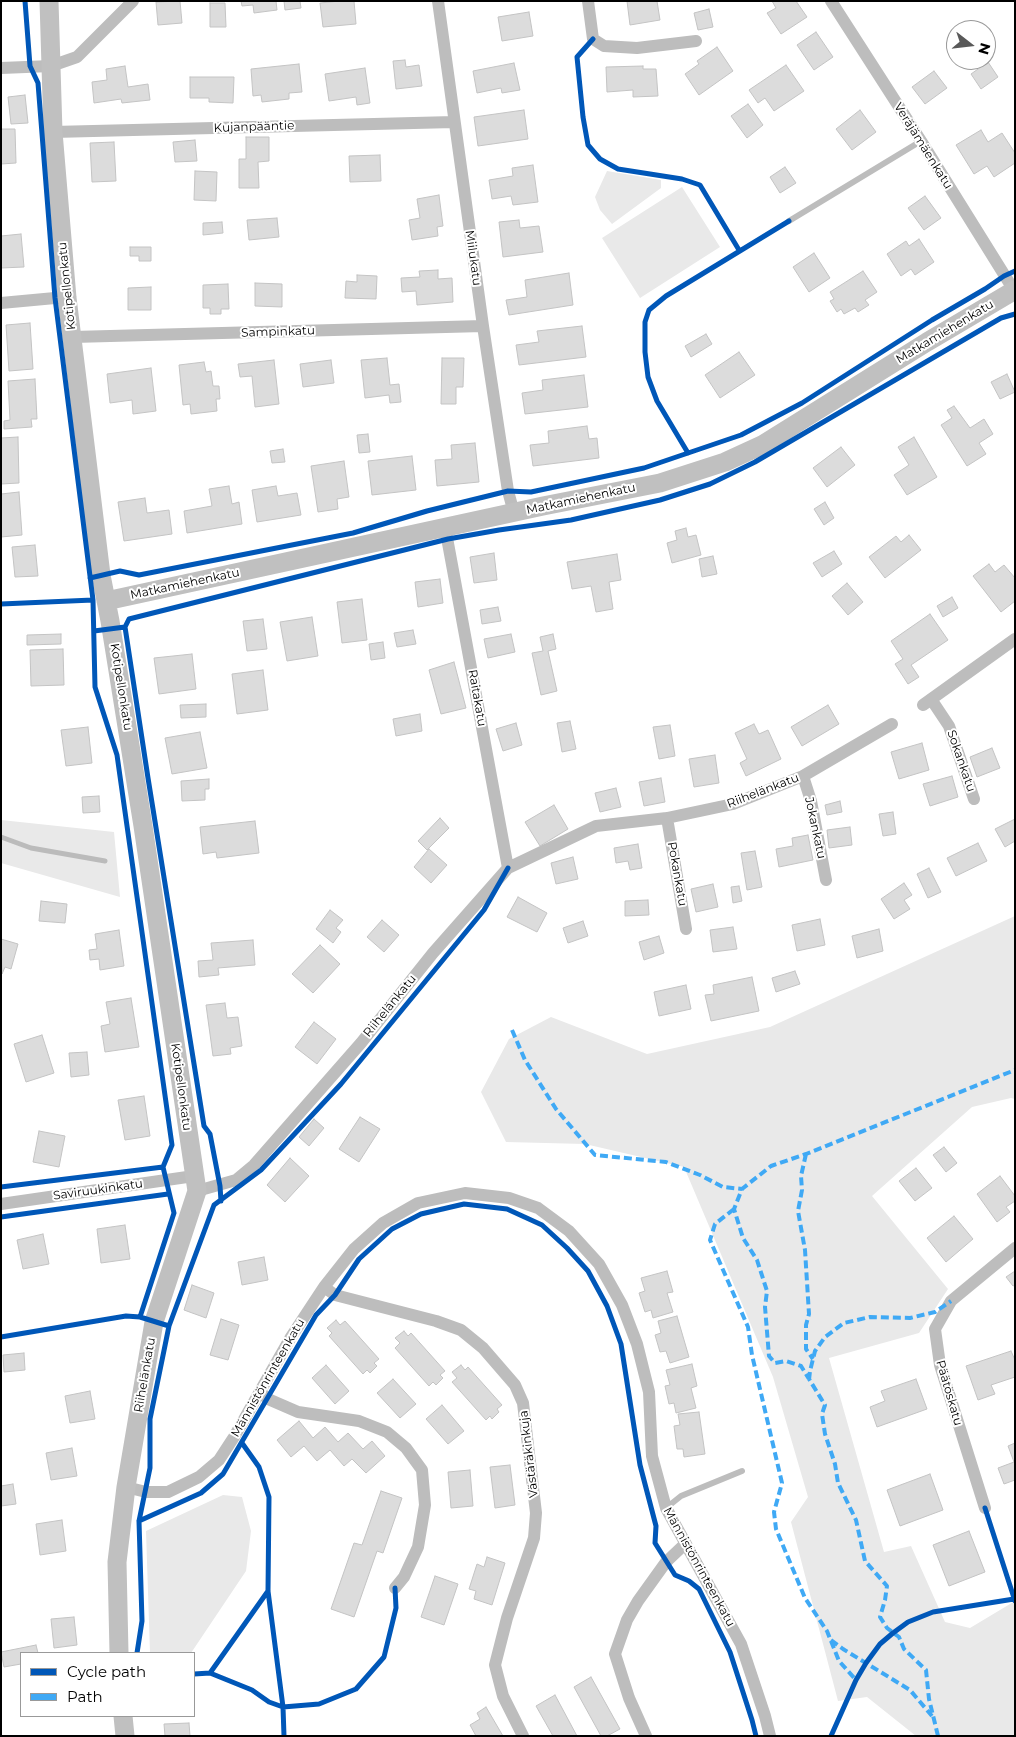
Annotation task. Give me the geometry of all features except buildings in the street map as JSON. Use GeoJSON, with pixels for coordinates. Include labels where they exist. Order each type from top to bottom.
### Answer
{"type":"FeatureCollection","features":[{"type":"Feature","properties":{"kind":"street","name":"Kotipellonkatu"},"geometry":{"type":"LineString","coordinates":[[49,1],[53,132],[67,298],[101,575],[143,826],[196,1183]]}},
{"type":"Feature","properties":{"kind":"street"},"geometry":{"type":"LineString","coordinates":[[1,68],[51,66],[77,56],[133,1]]}},
{"type":"Feature","properties":{"kind":"street","name":"Miilukatu"},"geometry":{"type":"LineString","coordinates":[[438,1],[483,326],[508,491],[514,513]]}},
{"type":"Feature","properties":{"kind":"street"},"geometry":{"type":"LineString","coordinates":[[588,1],[593,39],[604,46],[637,48],[696,41]]}},
{"type":"Feature","properties":{"kind":"street","name":"Veräjämäenkatu"},"geometry":{"type":"LineString","coordinates":[[831,1],[1014,291]]}},
{"type":"Feature","properties":{"kind":"street","name":"Kujanpääntie"},"geometry":{"type":"LineString","coordinates":[[53,132],[454,122]]}},
{"type":"Feature","properties":{"kind":"street","name":"Matkamiehenkatu"},"geometry":{"type":"LineString","coordinates":[[106,601],[660,482],[725,462],[762,445],[927,342],[1014,291]]}},
{"type":"Feature","properties":{"kind":"street"},"geometry":{"type":"LineString","coordinates":[[1,303],[67,298]]}},
{"type":"Feature","properties":{"kind":"street","name":"Sampinkatu"},"geometry":{"type":"LineString","coordinates":[[73,337],[483,326]]}},
{"type":"Feature","properties":{"kind":"street","name":"Raitakatu"},"geometry":{"type":"LineString","coordinates":[[445,527],[508,868]]}},
{"type":"Feature","properties":{"kind":"street","name":"Sokankatu"},"geometry":{"type":"LineString","coordinates":[[974,799],[949,726],[927,702],[1015,639]]}},
{"type":"Feature","properties":{"kind":"street","name":"Riihelänkatu"},"geometry":{"type":"LineString","coordinates":[[119,1652],[117,1562],[126,1487],[154,1322],[196,1183],[236,1180],[254,1165],[360,1043],[433,953],[508,868],[596,826],[667,818],[733,804],[803,776],[892,724]]}},
{"type":"Feature","properties":{"kind":"street","name":"Jokankatu"},"geometry":{"type":"LineString","coordinates":[[803,776],[826,880]]}},
{"type":"Feature","properties":{"kind":"street","name":"Pokankatu"},"geometry":{"type":"LineString","coordinates":[[667,818],[686,930]]}},
{"type":"Feature","properties":{"kind":"street","name":"Saviruukinkatu"},"geometry":{"type":"LineString","coordinates":[[1,1204],[196,1183]]}},
{"type":"Feature","properties":{"kind":"street","name":"Männistönrinteenkatu"},"geometry":{"type":"LineString","coordinates":[[126,1487],[146,1492],[168,1492],[199,1477],[219,1460],[260,1392],[290,1337],[324,1287],[354,1249],[383,1223],[418,1203],[465,1193],[509,1198],[538,1208],[569,1231],[599,1264],[622,1305],[637,1344],[649,1392],[652,1456],[666,1508],[741,1644],[770,1736]]}},
{"type":"Feature","properties":{"kind":"street","name":"Päätöskatu"},"geometry":{"type":"LineString","coordinates":[[985,1508],[940,1365],[935,1329],[950,1302],[1015,1248]]}},
{"type":"Feature","properties":{"kind":"street","name":"Västäräkinkuja"},"geometry":{"type":"LineString","coordinates":[[324,1287],[335,1295],[436,1321],[460,1330],[484,1348],[515,1385],[523,1403],[536,1513],[534,1538],[507,1618],[495,1665],[504,1696],[523,1736]]}},
{"type":"Feature","properties":{"kind":"street"},"geometry":{"type":"LineString","coordinates":[[260,1392],[268,1399],[298,1412],[359,1421],[387,1432],[406,1448],[422,1470],[425,1504],[418,1547],[404,1577],[395,1588]]}},
{"type":"Feature","properties":{"kind":"street"},"geometry":{"type":"LineString","coordinates":[[646,1736],[629,1698],[614,1654],[627,1620],[638,1601],[666,1562],[685,1544]]}},
{"type":"Feature","properties":{"kind":"street"},"geometry":{"type":"LineString","coordinates":[[123,1717],[125,1736]]}},
{"type":"Feature","properties":{"kind":"lane"},"geometry":{"type":"LineString","coordinates":[[789,221],[921,142]]}},
{"type":"Feature","properties":{"kind":"lane"},"geometry":{"type":"LineString","coordinates":[[666,1508],[682,1496],[742,1471]]}},
{"type":"Feature","properties":{"kind":"shaded area"},"geometry":{"type":"Polygon","coordinates":[[[607,171],[661,180],[661,188],[612,224],[600,210],[595,197],[607,171]]]}},
{"type":"Feature","properties":{"kind":"shaded area"},"geometry":{"type":"Polygon","coordinates":[[[682,187],[720,247],[640,298],[602,238],[682,187]]]}},
{"type":"Feature","properties":{"kind":"shaded area"},"geometry":{"type":"Polygon","coordinates":[[[1,820],[114,832],[120,897],[1,863],[1,820]]]}},
{"type":"Feature","properties":{"kind":"shaded area"},"geometry":{"type":"Polygon","coordinates":[[[1015,916],[1015,1099],[1011,1098],[972,1107],[872,1196],[948,1289],[919,1333],[829,1358],[884,1552],[911,1546],[945,1622],[970,1628],[1015,1601],[1015,1736],[916,1736],[867,1697],[838,1701],[791,1522],[808,1497],[773,1377],[684,1167],[585,1144],[506,1142],[481,1092],[509,1039],[551,1017],[647,1054],[770,1027],[1015,916]]]}},
{"type":"Feature","properties":{"kind":"shaded area"},"geometry":{"type":"Polygon","coordinates":[[[223,1495],[242,1497],[251,1531],[246,1571],[192,1652],[150,1652],[146,1531],[223,1495]]]}},
{"type":"Feature","properties":{"kind":"waterway"},"geometry":{"type":"LineString","coordinates":[[1,837],[31,848],[105,861]]}},
{"type":"Feature","properties":{"kind":"marked path"},"geometry":{"type":"LineString","coordinates":[[512,1030],[525,1060],[556,1109],[595,1155],[666,1162],[700,1175],[723,1187],[742,1189]]}},
{"type":"Feature","properties":{"kind":"marked path"},"geometry":{"type":"LineString","coordinates":[[938,1736],[929,1699],[926,1670],[904,1649],[899,1637],[887,1628],[880,1617],[887,1586],[865,1561],[856,1520],[838,1483],[835,1464],[825,1434],[822,1414],[825,1405],[801,1366],[786,1361],[775,1363],[769,1356],[765,1307],[767,1291],[757,1260],[743,1238],[734,1209],[742,1189],[771,1166],[806,1154],[1015,1070]]}},
{"type":"Feature","properties":{"kind":"marked path"},"geometry":{"type":"LineString","coordinates":[[806,1154],[801,1176],[802,1190],[798,1211],[805,1250],[809,1314],[806,1325],[806,1349],[813,1359]]}},
{"type":"Feature","properties":{"kind":"marked path"},"geometry":{"type":"LineString","coordinates":[[734,1209],[715,1224],[710,1240],[748,1327],[752,1355],[782,1483],[774,1512],[776,1529],[805,1598],[827,1631],[839,1661],[856,1680]]}},
{"type":"Feature","properties":{"kind":"marked path"},"geometry":{"type":"LineString","coordinates":[[809,1380],[815,1351],[825,1337],[844,1323],[870,1317],[910,1318],[935,1312],[951,1301]]}},
{"type":"Feature","properties":{"kind":"marked path"},"geometry":{"type":"LineString","coordinates":[[831,1640],[910,1690],[932,1716]]}},
{"type":"Feature","properties":{"kind":"cycle path"},"geometry":{"type":"LineString","coordinates":[[1,1187],[163,1167],[172,1145],[117,755],[95,687],[93,600],[55,298],[38,83],[30,66],[25,1]]}},
{"type":"Feature","properties":{"kind":"cycle path"},"geometry":{"type":"LineString","coordinates":[[593,39],[577,57],[588,145],[600,159],[618,169],[682,179],[700,185],[739,250]]}},
{"type":"Feature","properties":{"kind":"cycle path"},"geometry":{"type":"LineString","coordinates":[[688,453],[657,401],[648,377],[645,352],[645,322],[649,310],[666,296],[789,221]]}},
{"type":"Feature","properties":{"kind":"cycle path"},"geometry":{"type":"LineString","coordinates":[[90,578],[120,571],[139,575],[353,533],[427,511],[508,491],[531,492],[644,468],[741,435],[802,403],[932,320],[1015,271]]}},
{"type":"Feature","properties":{"kind":"cycle path"},"geometry":{"type":"LineString","coordinates":[[94,631],[125,627],[129,619],[448,539],[571,520],[660,500],[710,484],[755,462],[1001,318],[1015,314]]}},
{"type":"Feature","properties":{"kind":"cycle path"},"geometry":{"type":"LineString","coordinates":[[1,604],[93,600]]}},
{"type":"Feature","properties":{"kind":"cycle path"},"geometry":{"type":"LineString","coordinates":[[125,627],[204,1126],[210,1134],[221,1201]]}},
{"type":"Feature","properties":{"kind":"cycle path"},"geometry":{"type":"LineString","coordinates":[[137,1652],[142,1621],[139,1521],[150,1468],[150,1419],[169,1326],[214,1205],[261,1170],[341,1084],[484,910],[508,868]]}},
{"type":"Feature","properties":{"kind":"cycle path"},"geometry":{"type":"LineString","coordinates":[[140,1317],[174,1213],[163,1167]]}},
{"type":"Feature","properties":{"kind":"cycle path"},"geometry":{"type":"LineString","coordinates":[[1,1217],[168,1194]]}},
{"type":"Feature","properties":{"kind":"cycle path"},"geometry":{"type":"LineString","coordinates":[[139,1521],[201,1493],[223,1474],[316,1315],[335,1295],[359,1259],[392,1229],[421,1214],[464,1204],[507,1209],[542,1225],[567,1248],[588,1271],[607,1306],[621,1344],[640,1465],[656,1526],[655,1543],[675,1575],[689,1581],[699,1589],[730,1652],[756,1736]]}},
{"type":"Feature","properties":{"kind":"cycle path"},"geometry":{"type":"LineString","coordinates":[[1,1337],[126,1316],[140,1317],[169,1326]]}},
{"type":"Feature","properties":{"kind":"cycle path"},"geometry":{"type":"LineString","coordinates":[[242,1443],[259,1467],[269,1497],[268,1591],[283,1707],[284,1736]]}},
{"type":"Feature","properties":{"kind":"cycle path"},"geometry":{"type":"LineString","coordinates":[[985,1508],[1015,1601]]}},
{"type":"Feature","properties":{"kind":"cycle path"},"geometry":{"type":"LineString","coordinates":[[195,1674],[210,1673],[252,1690],[269,1702],[283,1707],[319,1704],[356,1689],[384,1657],[396,1608],[395,1588]]}},
{"type":"Feature","properties":{"kind":"cycle path"},"geometry":{"type":"LineString","coordinates":[[210,1673],[268,1591]]}},
{"type":"Feature","properties":{"kind":"cycle path"},"geometry":{"type":"LineString","coordinates":[[831,1736],[856,1680],[866,1663],[880,1644],[893,1633],[908,1622],[933,1612],[1014,1599]]}}]}
